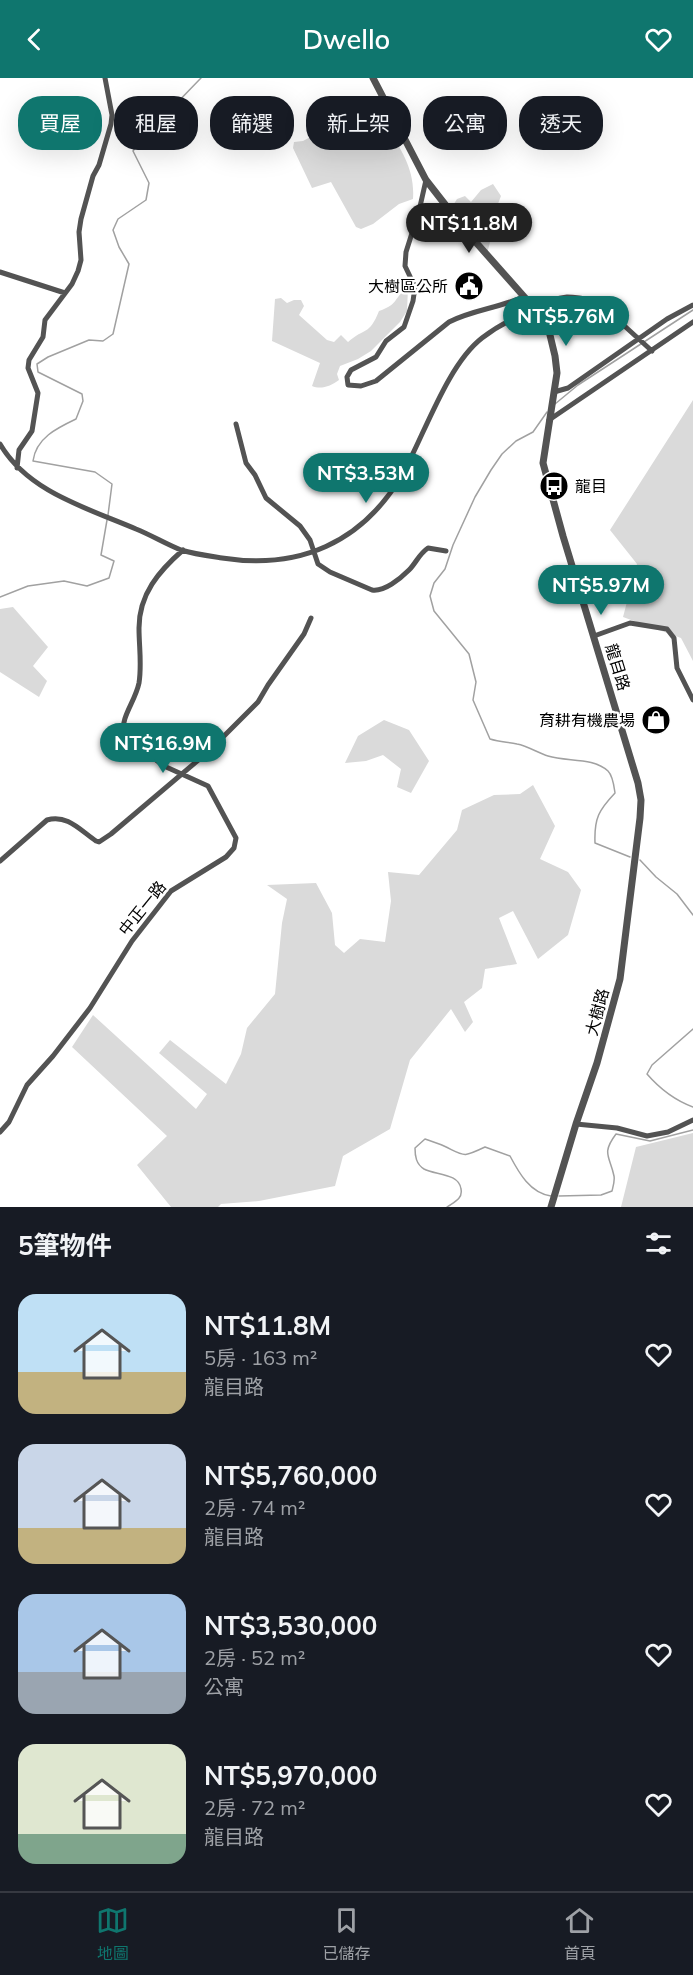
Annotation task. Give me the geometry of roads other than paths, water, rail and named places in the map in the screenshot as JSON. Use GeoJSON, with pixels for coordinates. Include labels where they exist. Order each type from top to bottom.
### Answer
{"type":"FeatureCollection","features":[{"type":"Feature","properties":{"kind":"street"},"geometry":{"type":"LineString","coordinates":[[17,468],[19,450],[32,431],[38,393],[28,368],[29,360],[43,337],[45,320],[65,293],[78,271],[81,260],[79,232],[81,219],[111,124],[112,115],[105,78]]}},
{"type":"Feature","properties":{"kind":"street"},"geometry":{"type":"LineString","coordinates":[[373,78],[426,180],[465,230],[535,309],[549,331],[557,372],[554,394]]}},
{"type":"Feature","properties":{"kind":"street"},"geometry":{"type":"LineString","coordinates":[[426,180],[419,212],[406,252],[405,266],[414,286],[413,301],[404,327],[386,341],[376,357],[351,370],[347,377],[348,385],[361,386],[375,381],[449,322],[462,315],[507,304],[523,297]]}},
{"type":"Feature","properties":{"kind":"street"},"geometry":{"type":"LineString","coordinates":[[0,272],[65,293]]}},
{"type":"Feature","properties":{"kind":"street"},"geometry":{"type":"LineString","coordinates":[[0,444],[17,468],[50,491],[183,550],[243,561],[279,560],[314,552],[341,540],[369,519],[387,499],[403,473],[450,380],[465,357],[481,339],[510,321],[542,304],[567,297],[617,305],[619,321],[651,349]]}},
{"type":"Feature","properties":{"kind":"street"},"geometry":{"type":"LineString","coordinates":[[554,394],[568,388],[693,304]]}},
{"type":"Feature","properties":{"kind":"street"},"geometry":{"type":"LineString","coordinates":[[549,420],[693,322]]}},
{"type":"Feature","properties":{"kind":"street","name":"龍目路"},"geometry":{"type":"LineString","coordinates":[[554,394],[543,464],[638,783],[641,800],[640,818]]}},
{"type":"Feature","properties":{"kind":"street"},"geometry":{"type":"LineString","coordinates":[[236,424],[246,463],[255,475],[266,498],[300,526],[309,540],[318,564],[330,572],[376,591],[382,590],[410,569],[423,551],[428,548],[446,551]]}},
{"type":"Feature","properties":{"kind":"street","name":"中正一路"},"geometry":{"type":"LineString","coordinates":[[0,1132],[9,1122],[27,1085],[90,1008],[132,941],[171,891],[226,857],[234,848],[236,838],[208,786],[149,757],[123,735],[122,726],[137,690],[141,669],[140,614],[151,585],[161,570],[183,550]]}},
{"type":"Feature","properties":{"kind":"street"},"geometry":{"type":"LineString","coordinates":[[0,861],[47,820],[53,818],[66,820],[99,842],[111,834],[209,751],[258,702],[304,634],[311,618]]}},
{"type":"Feature","properties":{"kind":"street"},"geometry":{"type":"LineString","coordinates":[[594,636],[630,623],[667,629],[674,638],[677,668],[693,700]]}},
{"type":"Feature","properties":{"kind":"street","name":"大樹路"},"geometry":{"type":"LineString","coordinates":[[551,1207],[597,1063],[620,979],[640,818]]}},
{"type":"Feature","properties":{"kind":"street"},"geometry":{"type":"LineString","coordinates":[[576,1124],[617,1128],[647,1136],[668,1132],[693,1120]]}},
{"type":"Feature","properties":{"kind":"waterway"},"geometry":{"type":"LineString","coordinates":[[108,515],[112,484],[95,472],[33,461],[38,446],[48,435],[76,419],[83,401],[82,394],[38,372],[37,364],[89,340],[103,341],[113,334],[129,264],[119,247],[113,230],[118,219],[146,200],[149,183],[133,151],[201,78]]}},
{"type":"Feature","properties":{"kind":"waterway"},"geometry":{"type":"LineString","coordinates":[[555,404],[578,385],[693,310]]}},
{"type":"Feature","properties":{"kind":"waterway"},"geometry":{"type":"LineString","coordinates":[[547,412],[533,432],[516,441],[502,454],[491,470],[475,497],[453,545],[445,569],[434,583],[430,596],[434,611],[469,654],[476,682],[473,700],[490,739],[521,745],[555,758],[595,764],[608,771],[615,793],[599,815],[595,827],[595,843],[630,857]]}},
{"type":"Feature","properties":{"kind":"waterway"},"geometry":{"type":"LineString","coordinates":[[0,597],[28,586],[64,581],[87,586],[109,578],[114,561],[101,555],[107,520]]}},
{"type":"Feature","properties":{"kind":"waterway"},"geometry":{"type":"LineString","coordinates":[[640,860],[677,894],[693,915]]}},
{"type":"Feature","properties":{"kind":"waterway"},"geometry":{"type":"LineString","coordinates":[[693,1029],[652,1065],[647,1074],[668,1094],[693,1107]]}},
{"type":"Feature","properties":{"kind":"waterway"},"geometry":{"type":"LineString","coordinates":[[559,1196],[601,1195],[612,1191],[614,1178],[608,1151],[616,1134],[650,1141],[693,1130]]}},
{"type":"Feature","properties":{"kind":"waterway"},"geometry":{"type":"LineString","coordinates":[[447,1207],[459,1198],[461,1189],[456,1180],[451,1177],[429,1171],[419,1165],[415,1148],[425,1139],[464,1154],[485,1147],[510,1156],[531,1187],[551,1196]]}},
{"type":"Feature","properties":{"kind":"place","name":"大樹區公所"},"geometry":{"type":"Point","coordinates":[469,286]}},
{"type":"Feature","properties":{"kind":"place","name":"龍目"},"geometry":{"type":"Point","coordinates":[554,486]}},
{"type":"Feature","properties":{"kind":"place","name":"育耕有機農場"},"geometry":{"type":"Point","coordinates":[656,720]}}]}
